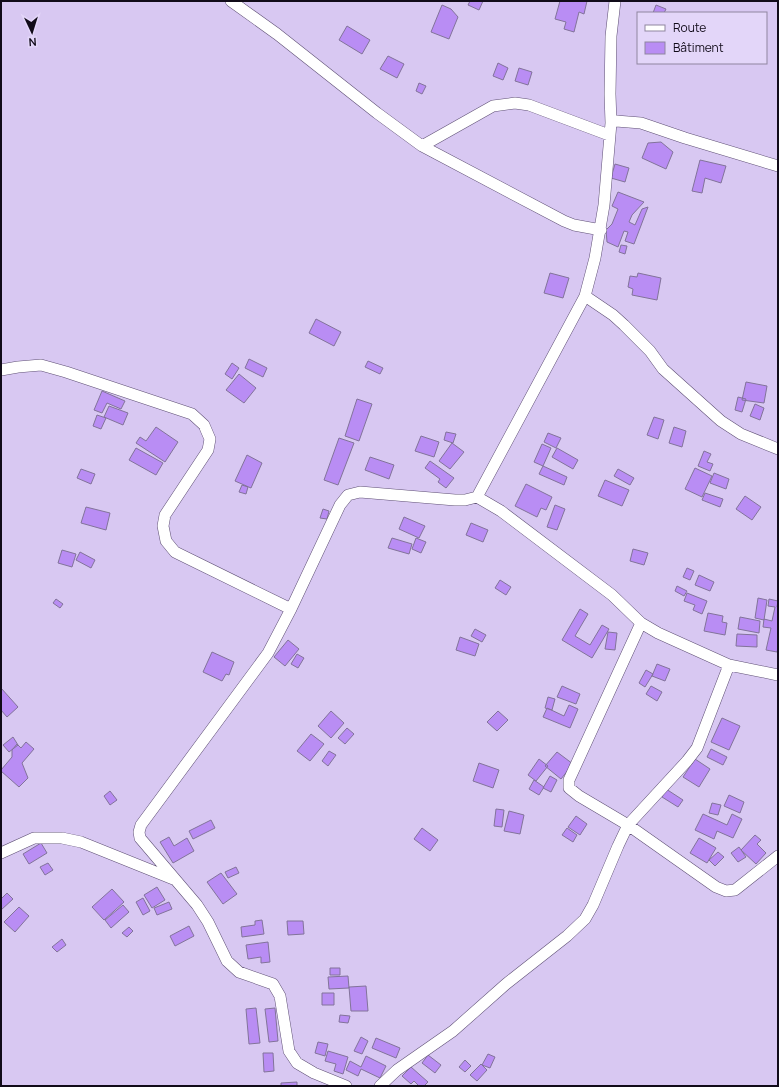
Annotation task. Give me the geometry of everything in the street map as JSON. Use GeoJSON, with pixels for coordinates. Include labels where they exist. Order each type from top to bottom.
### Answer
{"type":"FeatureCollection","features":[{"type":"Feature","properties":{"kind":"street"},"geometry":{"type":"LineString","coordinates":[[231,1],[245,5],[277,34],[377,113],[422,146],[564,221],[574,225],[601,230]]}},
{"type":"Feature","properties":{"kind":"street"},"geometry":{"type":"LineString","coordinates":[[477,497],[585,296],[601,230],[604,205],[611,123],[611,36],[615,1]]}},
{"type":"Feature","properties":{"kind":"street"},"geometry":{"type":"LineString","coordinates":[[422,146],[493,106],[514,103],[529,105],[609,135]]}},
{"type":"Feature","properties":{"kind":"street"},"geometry":{"type":"LineString","coordinates":[[611,123],[616,121],[641,123],[778,166]]}},
{"type":"Feature","properties":{"kind":"street"},"geometry":{"type":"LineString","coordinates":[[585,296],[618,320],[650,351],[663,369],[721,421],[741,434],[778,449]]}},
{"type":"Feature","properties":{"kind":"street"},"geometry":{"type":"LineString","coordinates":[[1,370],[41,365],[192,414],[204,425],[210,439],[208,450],[165,515],[163,526],[166,541],[175,552],[291,609]]}},
{"type":"Feature","properties":{"kind":"street"},"geometry":{"type":"LineString","coordinates":[[346,1086],[314,1073],[297,1063],[289,1051],[280,996],[274,984],[239,972],[227,961],[208,922],[197,905],[140,838],[139,832],[141,825],[268,653],[291,609],[340,505],[348,495],[360,492],[455,500],[465,500],[477,497],[501,511],[606,591],[629,610],[641,623],[658,633],[729,665],[778,675]]}},
{"type":"Feature","properties":{"kind":"street"},"geometry":{"type":"LineString","coordinates":[[641,623],[569,780],[569,788],[579,796],[628,825],[716,887],[726,891],[735,890],[778,856]]}},
{"type":"Feature","properties":{"kind":"street"},"geometry":{"type":"LineString","coordinates":[[380,1086],[397,1070],[453,1030],[506,984],[567,936],[585,919],[593,905],[628,825],[687,761],[697,748],[729,665]]}},
{"type":"Feature","properties":{"kind":"street"},"geometry":{"type":"LineString","coordinates":[[1,853],[34,838],[62,838],[80,842],[175,880]]}},
{"type":"Feature","properties":{"kind":"building"},"geometry":{"type":"Polygon","coordinates":[[[470,1],[483,1],[479,10],[468,5],[470,1]]]}},
{"type":"Feature","properties":{"kind":"building"},"geometry":{"type":"Polygon","coordinates":[[[560,1],[587,1],[584,14],[579,12],[574,32],[564,29],[566,22],[555,19],[560,1]]]}},
{"type":"Feature","properties":{"kind":"building"},"geometry":{"type":"Polygon","coordinates":[[[442,5],[451,9],[458,17],[449,39],[431,32],[442,5]]]}},
{"type":"Feature","properties":{"kind":"building"},"geometry":{"type":"Polygon","coordinates":[[[656,5],[666,9],[664,12],[653,12],[656,5]]]}},
{"type":"Feature","properties":{"kind":"building"},"geometry":{"type":"Polygon","coordinates":[[[347,26],[370,40],[362,54],[339,40],[347,26]]]}},
{"type":"Feature","properties":{"kind":"building"},"geometry":{"type":"Polygon","coordinates":[[[388,56],[404,64],[397,78],[380,69],[388,56]]]}},
{"type":"Feature","properties":{"kind":"building"},"geometry":{"type":"Polygon","coordinates":[[[498,63],[508,68],[503,80],[493,76],[498,63]]]}},
{"type":"Feature","properties":{"kind":"building"},"geometry":{"type":"Polygon","coordinates":[[[519,68],[532,72],[528,85],[515,81],[519,68]]]}},
{"type":"Feature","properties":{"kind":"building"},"geometry":{"type":"Polygon","coordinates":[[[419,83],[426,86],[422,94],[416,91],[419,83]]]}},
{"type":"Feature","properties":{"kind":"building"},"geometry":{"type":"Polygon","coordinates":[[[661,142],[673,152],[666,169],[642,158],[648,143],[661,142]]]}},
{"type":"Feature","properties":{"kind":"building"},"geometry":{"type":"Polygon","coordinates":[[[700,160],[726,166],[721,183],[705,178],[702,193],[692,191],[700,160]]]}},
{"type":"Feature","properties":{"kind":"building"},"geometry":{"type":"Polygon","coordinates":[[[615,164],[629,168],[625,182],[611,178],[615,164]]]}},
{"type":"Feature","properties":{"kind":"building"},"geometry":{"type":"Polygon","coordinates":[[[618,192],[644,202],[632,215],[629,222],[635,225],[642,209],[648,207],[634,244],[625,241],[628,232],[624,231],[618,247],[607,242],[606,230],[612,224],[618,209],[612,206],[618,192]]]}},
{"type":"Feature","properties":{"kind":"building"},"geometry":{"type":"Polygon","coordinates":[[[621,245],[627,246],[625,254],[619,252],[621,245]]]}},
{"type":"Feature","properties":{"kind":"building"},"geometry":{"type":"Polygon","coordinates":[[[550,273],[569,278],[563,298],[544,293],[550,273]]]}},
{"type":"Feature","properties":{"kind":"building"},"geometry":{"type":"Polygon","coordinates":[[[638,273],[661,278],[657,300],[632,295],[633,289],[628,287],[630,276],[637,277],[638,273]]]}},
{"type":"Feature","properties":{"kind":"building"},"geometry":{"type":"Polygon","coordinates":[[[316,319],[341,332],[334,346],[309,333],[316,319]]]}},
{"type":"Feature","properties":{"kind":"building"},"geometry":{"type":"Polygon","coordinates":[[[249,359],[267,368],[263,377],[245,368],[249,359]]]}},
{"type":"Feature","properties":{"kind":"building"},"geometry":{"type":"Polygon","coordinates":[[[368,361],[383,368],[380,374],[365,367],[368,361]]]}},
{"type":"Feature","properties":{"kind":"building"},"geometry":{"type":"Polygon","coordinates":[[[232,363],[239,368],[232,379],[225,374],[232,363]]]}},
{"type":"Feature","properties":{"kind":"building"},"geometry":{"type":"Polygon","coordinates":[[[239,374],[256,388],[244,403],[226,390],[239,374]]]}},
{"type":"Feature","properties":{"kind":"building"},"geometry":{"type":"Polygon","coordinates":[[[746,382],[767,386],[764,403],[742,400],[746,382]]]}},
{"type":"Feature","properties":{"kind":"building"},"geometry":{"type":"Polygon","coordinates":[[[102,391],[125,401],[121,409],[107,403],[102,413],[94,410],[102,391]]]}},
{"type":"Feature","properties":{"kind":"building"},"geometry":{"type":"Polygon","coordinates":[[[738,397],[746,399],[742,412],[735,410],[738,397]]]}},
{"type":"Feature","properties":{"kind":"building"},"geometry":{"type":"Polygon","coordinates":[[[357,399],[372,404],[359,441],[345,436],[357,399]]]}},
{"type":"Feature","properties":{"kind":"building"},"geometry":{"type":"Polygon","coordinates":[[[755,404],[764,408],[760,420],[750,416],[755,404]]]}},
{"type":"Feature","properties":{"kind":"building"},"geometry":{"type":"Polygon","coordinates":[[[109,406],[128,413],[123,425],[104,417],[109,406]]]}},
{"type":"Feature","properties":{"kind":"building"},"geometry":{"type":"Polygon","coordinates":[[[97,415],[106,418],[101,429],[93,426],[97,415]]]}},
{"type":"Feature","properties":{"kind":"building"},"geometry":{"type":"Polygon","coordinates":[[[654,417],[664,420],[658,439],[647,435],[654,417]]]}},
{"type":"Feature","properties":{"kind":"building"},"geometry":{"type":"Polygon","coordinates":[[[156,427],[178,442],[165,462],[136,443],[140,437],[146,441],[156,427]]]}},
{"type":"Feature","properties":{"kind":"building"},"geometry":{"type":"Polygon","coordinates":[[[674,427],[686,431],[682,447],[669,443],[674,427]]]}},
{"type":"Feature","properties":{"kind":"building"},"geometry":{"type":"Polygon","coordinates":[[[446,432],[456,434],[453,443],[444,440],[446,432]]]}},
{"type":"Feature","properties":{"kind":"building"},"geometry":{"type":"Polygon","coordinates":[[[548,433],[561,438],[556,448],[544,442],[548,433]]]}},
{"type":"Feature","properties":{"kind":"building"},"geometry":{"type":"Polygon","coordinates":[[[421,436],[439,442],[434,457],[415,451],[421,436]]]}},
{"type":"Feature","properties":{"kind":"building"},"geometry":{"type":"Polygon","coordinates":[[[339,438],[354,443],[338,485],[324,480],[339,438]]]}},
{"type":"Feature","properties":{"kind":"building"},"geometry":{"type":"Polygon","coordinates":[[[452,443],[464,452],[450,469],[439,461],[452,443]]]}},
{"type":"Feature","properties":{"kind":"building"},"geometry":{"type":"Polygon","coordinates":[[[542,444],[551,448],[543,466],[534,462],[542,444]]]}},
{"type":"Feature","properties":{"kind":"building"},"geometry":{"type":"Polygon","coordinates":[[[136,448],[163,463],[156,475],[129,460],[136,448]]]}},
{"type":"Feature","properties":{"kind":"building"},"geometry":{"type":"Polygon","coordinates":[[[557,448],[578,460],[573,469],[552,457],[557,448]]]}},
{"type":"Feature","properties":{"kind":"building"},"geometry":{"type":"Polygon","coordinates":[[[704,451],[711,454],[707,462],[713,464],[710,471],[698,466],[704,451]]]}},
{"type":"Feature","properties":{"kind":"building"},"geometry":{"type":"Polygon","coordinates":[[[247,455],[262,463],[251,488],[235,481],[247,455]]]}},
{"type":"Feature","properties":{"kind":"building"},"geometry":{"type":"Polygon","coordinates":[[[370,457],[394,465],[389,479],[365,470],[370,457]]]}},
{"type":"Feature","properties":{"kind":"building"},"geometry":{"type":"Polygon","coordinates":[[[430,461],[454,478],[446,488],[438,482],[440,479],[425,468],[430,461]]]}},
{"type":"Feature","properties":{"kind":"building"},"geometry":{"type":"Polygon","coordinates":[[[543,466],[567,477],[564,485],[539,474],[543,466]]]}},
{"type":"Feature","properties":{"kind":"building"},"geometry":{"type":"Polygon","coordinates":[[[695,468],[712,476],[702,497],[685,489],[695,468]]]}},
{"type":"Feature","properties":{"kind":"building"},"geometry":{"type":"Polygon","coordinates":[[[81,469],[95,474],[91,484],[77,478],[81,469]]]}},
{"type":"Feature","properties":{"kind":"building"},"geometry":{"type":"Polygon","coordinates":[[[618,469],[634,478],[630,485],[614,476],[618,469]]]}},
{"type":"Feature","properties":{"kind":"building"},"geometry":{"type":"Polygon","coordinates":[[[714,473],[729,479],[726,489],[710,483],[714,473]]]}},
{"type":"Feature","properties":{"kind":"building"},"geometry":{"type":"Polygon","coordinates":[[[605,480],[629,490],[622,506],[598,496],[605,480]]]}},
{"type":"Feature","properties":{"kind":"building"},"geometry":{"type":"Polygon","coordinates":[[[526,484],[552,497],[546,510],[541,508],[537,517],[515,506],[526,484]]]}},
{"type":"Feature","properties":{"kind":"building"},"geometry":{"type":"Polygon","coordinates":[[[242,485],[248,487],[246,494],[239,492],[242,485]]]}},
{"type":"Feature","properties":{"kind":"building"},"geometry":{"type":"Polygon","coordinates":[[[705,493],[723,499],[720,507],[702,500],[705,493]]]}},
{"type":"Feature","properties":{"kind":"building"},"geometry":{"type":"Polygon","coordinates":[[[745,496],[761,507],[752,520],[736,509],[745,496]]]}},
{"type":"Feature","properties":{"kind":"building"},"geometry":{"type":"Polygon","coordinates":[[[555,505],[565,509],[557,530],[547,527],[555,505]]]}},
{"type":"Feature","properties":{"kind":"building"},"geometry":{"type":"Polygon","coordinates":[[[86,507],[110,513],[106,530],[81,523],[86,507]]]}},
{"type":"Feature","properties":{"kind":"building"},"geometry":{"type":"Polygon","coordinates":[[[323,509],[329,511],[327,519],[320,518],[323,509]]]}},
{"type":"Feature","properties":{"kind":"building"},"geometry":{"type":"Polygon","coordinates":[[[404,517],[425,526],[419,538],[399,529],[404,517]]]}},
{"type":"Feature","properties":{"kind":"building"},"geometry":{"type":"Polygon","coordinates":[[[471,523],[488,530],[483,542],[466,535],[471,523]]]}},
{"type":"Feature","properties":{"kind":"building"},"geometry":{"type":"Polygon","coordinates":[[[392,538],[412,544],[409,554],[388,548],[392,538]]]}},
{"type":"Feature","properties":{"kind":"building"},"geometry":{"type":"Polygon","coordinates":[[[416,538],[426,542],[421,553],[412,549],[416,538]]]}},
{"type":"Feature","properties":{"kind":"building"},"geometry":{"type":"Polygon","coordinates":[[[633,549],[648,553],[644,565],[630,561],[633,549]]]}},
{"type":"Feature","properties":{"kind":"building"},"geometry":{"type":"Polygon","coordinates":[[[62,550],[76,554],[72,567],[58,563],[62,550]]]}},
{"type":"Feature","properties":{"kind":"building"},"geometry":{"type":"Polygon","coordinates":[[[80,552],[95,560],[91,568],[76,560],[80,552]]]}},
{"type":"Feature","properties":{"kind":"building"},"geometry":{"type":"Polygon","coordinates":[[[687,568],[694,571],[690,580],[683,577],[687,568]]]}},
{"type":"Feature","properties":{"kind":"building"},"geometry":{"type":"Polygon","coordinates":[[[699,575],[714,582],[710,591],[695,585],[699,575]]]}},
{"type":"Feature","properties":{"kind":"building"},"geometry":{"type":"Polygon","coordinates":[[[500,580],[511,587],[506,595],[495,588],[500,580]]]}},
{"type":"Feature","properties":{"kind":"building"},"geometry":{"type":"Polygon","coordinates":[[[677,586],[687,591],[684,596],[675,591],[677,586]]]}},
{"type":"Feature","properties":{"kind":"building"},"geometry":{"type":"Polygon","coordinates":[[[687,593],[707,601],[702,614],[693,610],[695,605],[684,601],[687,593]]]}},
{"type":"Feature","properties":{"kind":"building"},"geometry":{"type":"Polygon","coordinates":[[[758,598],[767,600],[764,620],[755,618],[758,598]]]}},
{"type":"Feature","properties":{"kind":"building"},"geometry":{"type":"Polygon","coordinates":[[[56,599],[63,604],[60,608],[53,603],[56,599]]]}},
{"type":"Feature","properties":{"kind":"building"},"geometry":{"type":"Polygon","coordinates":[[[769,599],[778,601],[777,652],[766,650],[771,628],[763,627],[764,619],[772,621],[775,607],[768,606],[769,599]]]}},
{"type":"Feature","properties":{"kind":"building"},"geometry":{"type":"Polygon","coordinates":[[[580,609],[588,614],[575,636],[590,645],[602,625],[609,629],[592,658],[562,640],[580,609]]]}},
{"type":"Feature","properties":{"kind":"building"},"geometry":{"type":"Polygon","coordinates":[[[708,613],[723,616],[722,622],[727,623],[725,635],[704,631],[708,613]]]}},
{"type":"Feature","properties":{"kind":"building"},"geometry":{"type":"Polygon","coordinates":[[[740,617],[760,621],[759,633],[738,629],[740,617]]]}},
{"type":"Feature","properties":{"kind":"building"},"geometry":{"type":"Polygon","coordinates":[[[475,629],[486,635],[482,642],[471,636],[475,629]]]}},
{"type":"Feature","properties":{"kind":"building"},"geometry":{"type":"Polygon","coordinates":[[[608,632],[617,633],[615,650],[605,649],[608,632]]]}},
{"type":"Feature","properties":{"kind":"building"},"geometry":{"type":"Polygon","coordinates":[[[737,634],[757,635],[757,647],[736,646],[737,634]]]}},
{"type":"Feature","properties":{"kind":"building"},"geometry":{"type":"Polygon","coordinates":[[[460,637],[479,644],[475,656],[456,650],[460,637]]]}},
{"type":"Feature","properties":{"kind":"building"},"geometry":{"type":"Polygon","coordinates":[[[288,640],[299,649],[285,666],[274,657],[288,640]]]}},
{"type":"Feature","properties":{"kind":"building"},"geometry":{"type":"Polygon","coordinates":[[[212,652],[234,662],[229,675],[226,674],[222,681],[203,672],[212,652]]]}},
{"type":"Feature","properties":{"kind":"building"},"geometry":{"type":"Polygon","coordinates":[[[297,654],[304,658],[298,668],[291,664],[297,654]]]}},
{"type":"Feature","properties":{"kind":"building"},"geometry":{"type":"Polygon","coordinates":[[[657,664],[670,669],[665,681],[652,676],[657,664]]]}},
{"type":"Feature","properties":{"kind":"building"},"geometry":{"type":"Polygon","coordinates":[[[646,670],[653,674],[645,687],[639,683],[646,670]]]}},
{"type":"Feature","properties":{"kind":"building"},"geometry":{"type":"Polygon","coordinates":[[[562,686],[580,694],[576,704],[557,697],[562,686]]]}},
{"type":"Feature","properties":{"kind":"building"},"geometry":{"type":"Polygon","coordinates":[[[651,686],[662,692],[657,701],[646,694],[651,686]]]}},
{"type":"Feature","properties":{"kind":"building"},"geometry":{"type":"Polygon","coordinates":[[[1,688],[18,707],[7,717],[1,710],[1,688]]]}},
{"type":"Feature","properties":{"kind":"building"},"geometry":{"type":"Polygon","coordinates":[[[548,697],[555,699],[552,710],[545,708],[548,697]]]}},
{"type":"Feature","properties":{"kind":"building"},"geometry":{"type":"Polygon","coordinates":[[[569,705],[578,709],[570,728],[543,717],[547,708],[564,716],[569,705]]]}},
{"type":"Feature","properties":{"kind":"building"},"geometry":{"type":"Polygon","coordinates":[[[331,711],[344,723],[331,738],[318,726],[331,711]]]}},
{"type":"Feature","properties":{"kind":"building"},"geometry":{"type":"Polygon","coordinates":[[[498,711],[508,720],[497,731],[487,722],[498,711]]]}},
{"type":"Feature","properties":{"kind":"building"},"geometry":{"type":"Polygon","coordinates":[[[722,718],[740,726],[729,750],[711,742],[722,718]]]}},
{"type":"Feature","properties":{"kind":"building"},"geometry":{"type":"Polygon","coordinates":[[[347,728],[354,734],[345,744],[338,738],[347,728]]]}},
{"type":"Feature","properties":{"kind":"building"},"geometry":{"type":"Polygon","coordinates":[[[311,734],[324,744],[310,761],[297,751],[311,734]]]}},
{"type":"Feature","properties":{"kind":"building"},"geometry":{"type":"Polygon","coordinates":[[[13,737],[18,745],[9,752],[3,745],[13,737]]]}},
{"type":"Feature","properties":{"kind":"building"},"geometry":{"type":"Polygon","coordinates":[[[26,742],[34,749],[22,763],[28,778],[19,787],[1,770],[12,757],[12,750],[17,744],[21,748],[26,742]]]}},
{"type":"Feature","properties":{"kind":"building"},"geometry":{"type":"Polygon","coordinates":[[[711,749],[727,757],[723,765],[707,757],[711,749]]]}},
{"type":"Feature","properties":{"kind":"building"},"geometry":{"type":"Polygon","coordinates":[[[329,751],[336,755],[328,766],[322,761],[329,751]]]}},
{"type":"Feature","properties":{"kind":"building"},"geometry":{"type":"Polygon","coordinates":[[[557,752],[573,764],[561,779],[545,766],[557,752]]]}},
{"type":"Feature","properties":{"kind":"building"},"geometry":{"type":"Polygon","coordinates":[[[539,759],[548,766],[536,781],[528,775],[539,759]]]}},
{"type":"Feature","properties":{"kind":"building"},"geometry":{"type":"Polygon","coordinates":[[[695,759],[710,769],[699,787],[683,777],[695,759]]]}},
{"type":"Feature","properties":{"kind":"building"},"geometry":{"type":"Polygon","coordinates":[[[479,763],[499,770],[493,788],[473,781],[479,763]]]}},
{"type":"Feature","properties":{"kind":"building"},"geometry":{"type":"Polygon","coordinates":[[[550,776],[557,780],[551,792],[543,788],[550,776]]]}},
{"type":"Feature","properties":{"kind":"building"},"geometry":{"type":"Polygon","coordinates":[[[534,780],[544,787],[539,795],[529,789],[534,780]]]}},
{"type":"Feature","properties":{"kind":"building"},"geometry":{"type":"Polygon","coordinates":[[[666,789],[683,800],[678,807],[662,797],[666,789]]]}},
{"type":"Feature","properties":{"kind":"building"},"geometry":{"type":"Polygon","coordinates":[[[110,791],[117,800],[110,805],[104,796],[110,791]]]}},
{"type":"Feature","properties":{"kind":"building"},"geometry":{"type":"Polygon","coordinates":[[[729,795],[744,802],[740,813],[724,806],[729,795]]]}},
{"type":"Feature","properties":{"kind":"building"},"geometry":{"type":"Polygon","coordinates":[[[712,803],[721,805],[718,815],[709,813],[712,803]]]}},
{"type":"Feature","properties":{"kind":"building"},"geometry":{"type":"Polygon","coordinates":[[[496,809],[504,810],[502,827],[494,826],[496,809]]]}},
{"type":"Feature","properties":{"kind":"building"},"geometry":{"type":"Polygon","coordinates":[[[509,811],[524,815],[520,834],[504,831],[509,811]]]}},
{"type":"Feature","properties":{"kind":"building"},"geometry":{"type":"Polygon","coordinates":[[[703,814],[727,825],[732,814],[742,819],[733,838],[717,831],[714,839],[695,830],[703,814]]]}},
{"type":"Feature","properties":{"kind":"building"},"geometry":{"type":"Polygon","coordinates":[[[576,816],[587,824],[580,835],[568,827],[576,816]]]}},
{"type":"Feature","properties":{"kind":"building"},"geometry":{"type":"Polygon","coordinates":[[[211,820],[215,828],[193,839],[189,831],[211,820]]]}},
{"type":"Feature","properties":{"kind":"building"},"geometry":{"type":"Polygon","coordinates":[[[422,828],[438,840],[430,851],[414,839],[422,828]]]}},
{"type":"Feature","properties":{"kind":"building"},"geometry":{"type":"Polygon","coordinates":[[[567,828],[577,835],[573,842],[562,835],[567,828]]]}},
{"type":"Feature","properties":{"kind":"building"},"geometry":{"type":"Polygon","coordinates":[[[755,835],[761,840],[757,844],[766,853],[756,864],[741,850],[755,835]]]}},
{"type":"Feature","properties":{"kind":"building"},"geometry":{"type":"Polygon","coordinates":[[[169,837],[174,846],[187,838],[194,851],[173,863],[160,842],[169,837]]]}},
{"type":"Feature","properties":{"kind":"building"},"geometry":{"type":"Polygon","coordinates":[[[699,838],[716,848],[707,863],[690,853],[699,838]]]}},
{"type":"Feature","properties":{"kind":"building"},"geometry":{"type":"Polygon","coordinates":[[[41,843],[47,853],[29,864],[23,854],[41,843]]]}},
{"type":"Feature","properties":{"kind":"building"},"geometry":{"type":"Polygon","coordinates":[[[739,847],[746,857],[738,862],[731,853],[739,847]]]}},
{"type":"Feature","properties":{"kind":"building"},"geometry":{"type":"Polygon","coordinates":[[[718,852],[724,857],[715,866],[709,860],[718,852]]]}},
{"type":"Feature","properties":{"kind":"building"},"geometry":{"type":"Polygon","coordinates":[[[48,863],[53,870],[45,875],[40,867],[48,863]]]}},
{"type":"Feature","properties":{"kind":"building"},"geometry":{"type":"Polygon","coordinates":[[[236,867],[239,873],[228,878],[225,872],[236,867]]]}},
{"type":"Feature","properties":{"kind":"building"},"geometry":{"type":"Polygon","coordinates":[[[221,873],[237,894],[223,904],[207,882],[221,873]]]}},
{"type":"Feature","properties":{"kind":"building"},"geometry":{"type":"Polygon","coordinates":[[[157,887],[165,900],[152,908],[144,895],[157,887]]]}},
{"type":"Feature","properties":{"kind":"building"},"geometry":{"type":"Polygon","coordinates":[[[112,889],[124,902],[104,920],[92,907],[112,889]]]}},
{"type":"Feature","properties":{"kind":"building"},"geometry":{"type":"Polygon","coordinates":[[[7,893],[13,899],[1,910],[1,899],[7,893]]]}},
{"type":"Feature","properties":{"kind":"building"},"geometry":{"type":"Polygon","coordinates":[[[143,898],[150,911],[143,915],[136,902],[143,898]]]}},
{"type":"Feature","properties":{"kind":"building"},"geometry":{"type":"Polygon","coordinates":[[[169,902],[172,909],[157,915],[154,908],[169,902]]]}},
{"type":"Feature","properties":{"kind":"building"},"geometry":{"type":"Polygon","coordinates":[[[123,905],[129,912],[111,928],[105,920],[123,905]]]}},
{"type":"Feature","properties":{"kind":"building"},"geometry":{"type":"Polygon","coordinates":[[[19,907],[29,916],[15,932],[4,922],[19,907]]]}},
{"type":"Feature","properties":{"kind":"building"},"geometry":{"type":"Polygon","coordinates":[[[262,920],[264,934],[242,937],[241,927],[255,925],[255,921],[262,920]]]}},
{"type":"Feature","properties":{"kind":"building"},"geometry":{"type":"Polygon","coordinates":[[[287,921],[303,921],[304,934],[288,935],[287,921]]]}},
{"type":"Feature","properties":{"kind":"building"},"geometry":{"type":"Polygon","coordinates":[[[189,926],[194,936],[175,946],[170,936],[189,926]]]}},
{"type":"Feature","properties":{"kind":"building"},"geometry":{"type":"Polygon","coordinates":[[[129,927],[133,931],[127,937],[122,933],[129,927]]]}},
{"type":"Feature","properties":{"kind":"building"},"geometry":{"type":"Polygon","coordinates":[[[62,939],[66,945],[57,952],[52,947],[62,939]]]}},
{"type":"Feature","properties":{"kind":"building"},"geometry":{"type":"Polygon","coordinates":[[[268,942],[270,962],[261,963],[261,957],[248,959],[246,945],[268,942]]]}},
{"type":"Feature","properties":{"kind":"building"},"geometry":{"type":"Polygon","coordinates":[[[330,968],[340,968],[340,975],[330,975],[330,968]]]}},
{"type":"Feature","properties":{"kind":"building"},"geometry":{"type":"Polygon","coordinates":[[[348,976],[349,988],[329,989],[328,977],[348,976]]]}},
{"type":"Feature","properties":{"kind":"building"},"geometry":{"type":"Polygon","coordinates":[[[366,986],[368,1011],[351,1011],[349,987],[366,986]]]}},
{"type":"Feature","properties":{"kind":"building"},"geometry":{"type":"Polygon","coordinates":[[[322,993],[334,993],[334,1005],[322,1005],[322,993]]]}},
{"type":"Feature","properties":{"kind":"building"},"geometry":{"type":"Polygon","coordinates":[[[256,1008],[260,1043],[249,1044],[246,1009],[256,1008]]]}},
{"type":"Feature","properties":{"kind":"building"},"geometry":{"type":"Polygon","coordinates":[[[275,1008],[278,1041],[269,1042],[265,1009],[275,1008]]]}},
{"type":"Feature","properties":{"kind":"building"},"geometry":{"type":"Polygon","coordinates":[[[340,1015],[350,1016],[348,1023],[339,1022],[340,1015]]]}},
{"type":"Feature","properties":{"kind":"building"},"geometry":{"type":"Polygon","coordinates":[[[361,1037],[368,1041],[362,1054],[354,1051],[361,1037]]]}},
{"type":"Feature","properties":{"kind":"building"},"geometry":{"type":"Polygon","coordinates":[[[376,1038],[400,1048],[396,1058],[372,1048],[376,1038]]]}},
{"type":"Feature","properties":{"kind":"building"},"geometry":{"type":"Polygon","coordinates":[[[318,1042],[328,1044],[325,1056],[315,1053],[318,1042]]]}},
{"type":"Feature","properties":{"kind":"building"},"geometry":{"type":"Polygon","coordinates":[[[328,1051],[348,1057],[343,1074],[334,1071],[336,1064],[325,1061],[328,1051]]]}},
{"type":"Feature","properties":{"kind":"building"},"geometry":{"type":"Polygon","coordinates":[[[263,1053],[273,1053],[274,1071],[264,1072],[263,1053]]]}},
{"type":"Feature","properties":{"kind":"building"},"geometry":{"type":"Polygon","coordinates":[[[488,1054],[495,1057],[490,1068],[482,1065],[488,1054]]]}},
{"type":"Feature","properties":{"kind":"building"},"geometry":{"type":"Polygon","coordinates":[[[428,1055],[441,1065],[435,1073],[422,1063],[428,1055]]]}},
{"type":"Feature","properties":{"kind":"building"},"geometry":{"type":"Polygon","coordinates":[[[366,1056],[386,1066],[380,1078],[361,1069],[358,1076],[346,1070],[350,1061],[361,1067],[366,1056]]]}},
{"type":"Feature","properties":{"kind":"building"},"geometry":{"type":"Polygon","coordinates":[[[465,1060],[471,1066],[465,1072],[459,1067],[465,1060]]]}},
{"type":"Feature","properties":{"kind":"building"},"geometry":{"type":"Polygon","coordinates":[[[481,1064],[487,1070],[477,1081],[470,1075],[481,1064]]]}},
{"type":"Feature","properties":{"kind":"building"},"geometry":{"type":"Polygon","coordinates":[[[411,1067],[428,1082],[424,1086],[419,1086],[414,1081],[411,1084],[402,1076],[411,1067]]]}},
{"type":"Feature","properties":{"kind":"building"},"geometry":{"type":"Polygon","coordinates":[[[297,1082],[297,1086],[281,1086],[281,1083],[297,1082]]]}}]}
